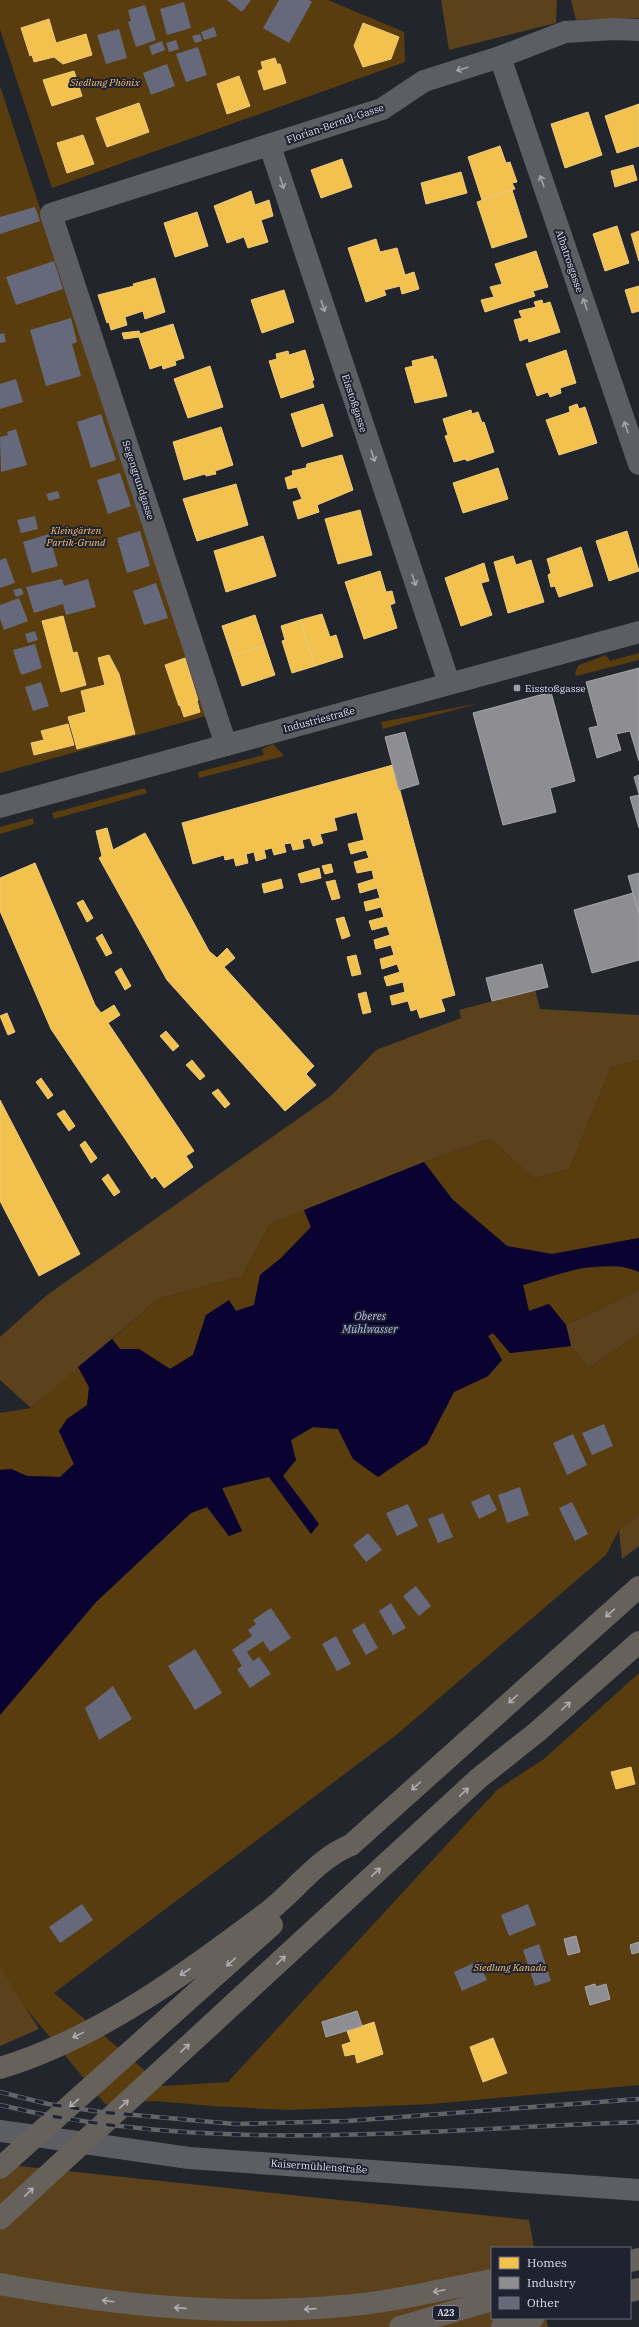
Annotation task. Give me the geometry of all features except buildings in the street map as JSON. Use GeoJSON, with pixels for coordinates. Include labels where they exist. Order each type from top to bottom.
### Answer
{"type":"FeatureCollection","features":[{"type":"Feature","properties":{"kind":"highway"},"geometry":{"type":"LineString","coordinates":[[0,2168],[135,2049],[342,1861],[351,1845],[639,1587]]}},
{"type":"Feature","properties":{"kind":"highway"},"geometry":{"type":"LineString","coordinates":[[0,2219],[479,1778],[537,1732],[639,1642]]}},
{"type":"Feature","properties":{"kind":"highway"},"geometry":{"type":"LineString","coordinates":[[0,2068],[55,2047],[113,2018],[231,1940],[276,1905],[334,1851],[351,1845]]}},
{"type":"Feature","properties":{"kind":"highway"},"geometry":{"type":"LineString","coordinates":[[0,2284],[66,2296],[147,2306],[221,2311],[282,2311],[407,2298],[491,2280]]}},
{"type":"Feature","properties":{"kind":"highway","name":"A23"},"geometry":{"type":"LineString","coordinates":[[400,2327],[491,2300]]}},
{"type":"Feature","properties":{"kind":"highway"},"geometry":{"type":"LineString","coordinates":[[502,2327],[530,2319]]}},
{"type":"Feature","properties":{"kind":"street","name":"Florian-Berndl-Gasse"},"geometry":{"type":"LineString","coordinates":[[51,214],[270,146],[382,109],[424,81],[500,57],[565,32],[614,29],[639,30]]}},
{"type":"Feature","properties":{"kind":"street","name":"Albatrosgasse"},"geometry":{"type":"LineString","coordinates":[[500,57],[639,464]]}},
{"type":"Feature","properties":{"kind":"street","name":"Eisstoßgasse"},"geometry":{"type":"LineString","coordinates":[[270,146],[449,683]]}},
{"type":"Feature","properties":{"kind":"street","name":"Segengrundgasse"},"geometry":{"type":"LineString","coordinates":[[51,214],[226,745]]}},
{"type":"Feature","properties":{"kind":"street","name":"Industriestraße"},"geometry":{"type":"LineString","coordinates":[[0,807],[639,632]]}},
{"type":"Feature","properties":{"kind":"street","name":"Kaisermühlenstraße"},"geometry":{"type":"LineString","coordinates":[[0,2131],[189,2158],[639,2190]]}},
{"type":"Feature","properties":{"kind":"green space","name":"Siedlung Phönix"},"geometry":{"type":"Polygon","coordinates":[[[0,0],[328,0],[404,32],[405,62],[52,188],[0,29],[0,0]]]}},
{"type":"Feature","properties":{"kind":"green space","name":"Kleingärten Partik-Grund"},"geometry":{"type":"Polygon","coordinates":[[[0,86],[206,716],[0,773],[0,86]]]}},
{"type":"Feature","properties":{"kind":"green space"},"geometry":{"type":"Polygon","coordinates":[[[639,653],[639,660],[576,676],[575,672],[579,665],[606,655],[610,661],[639,653]]]}},
{"type":"Feature","properties":{"kind":"green space"},"geometry":{"type":"Polygon","coordinates":[[[480,703],[383,729],[381,722],[480,703]]]}},
{"type":"Feature","properties":{"kind":"green space"},"geometry":{"type":"Polygon","coordinates":[[[273,744],[284,756],[199,778],[198,772],[264,755],[262,749],[273,744]]]}},
{"type":"Feature","properties":{"kind":"green space"},"geometry":{"type":"Polygon","coordinates":[[[145,788],[147,793],[54,819],[52,813],[145,788]]]}},
{"type":"Feature","properties":{"kind":"green space"},"geometry":{"type":"Polygon","coordinates":[[[33,818],[34,824],[0,834],[0,827],[33,818]]]}},
{"type":"Feature","properties":{"kind":"green space"},"geometry":{"type":"Polygon","coordinates":[[[639,1060],[639,1238],[552,1254],[507,1246],[452,1199],[424,1162],[490,1139],[534,1179],[570,1168],[611,1067],[639,1060]]]}},
{"type":"Feature","properties":{"kind":"green space"},"geometry":{"type":"Polygon","coordinates":[[[304,1210],[311,1227],[281,1258],[260,1275],[254,1305],[236,1311],[206,1315],[193,1355],[170,1369],[139,1349],[120,1349],[112,1339],[158,1299],[242,1276],[270,1224],[304,1210]]]}},
{"type":"Feature","properties":{"kind":"green space"},"geometry":{"type":"Polygon","coordinates":[[[626,1266],[639,1272],[639,1290],[566,1325],[549,1304],[529,1311],[523,1285],[581,1268],[626,1266]]]}},
{"type":"Feature","properties":{"kind":"green space","name":"Siedlung Kanada"},"geometry":{"type":"Polygon","coordinates":[[[493,1333],[510,1353],[571,1346],[589,1368],[639,1334],[639,1514],[619,1530],[606,1555],[395,1736],[54,1993],[163,2086],[228,2082],[498,1789],[544,1759],[639,1673],[639,2085],[432,2104],[288,2110],[155,2101],[105,2104],[7,1985],[0,1972],[0,1715],[96,1602],[191,1513],[207,1507],[229,1536],[242,1531],[222,1488],[269,1477],[311,1533],[318,1523],[283,1476],[291,1440],[313,1427],[338,1429],[353,1459],[427,1444],[454,1392],[488,1376],[502,1360],[488,1336],[493,1333]]]}},
{"type":"Feature","properties":{"kind":"green space"},"geometry":{"type":"Polygon","coordinates":[[[78,1367],[89,1387],[87,1406],[67,1419],[59,1431],[74,1464],[60,1477],[27,1476],[11,1469],[0,1470],[0,1413],[31,1408],[78,1367]]]}},
{"type":"Feature","properties":{"kind":"shaded area"},"geometry":{"type":"Polygon","coordinates":[[[441,0],[557,0],[556,23],[449,50],[441,0]]]}},
{"type":"Feature","properties":{"kind":"shaded area"},"geometry":{"type":"Polygon","coordinates":[[[571,0],[639,0],[639,18],[576,20],[571,0]]]}},
{"type":"Feature","properties":{"kind":"shaded area"},"geometry":{"type":"Polygon","coordinates":[[[535,990],[540,1009],[639,1015],[639,1060],[611,1067],[570,1168],[534,1179],[490,1139],[424,1162],[270,1224],[242,1276],[158,1299],[31,1408],[0,1380],[0,1337],[47,1295],[332,1095],[376,1050],[461,1018],[459,1010],[535,990]]]}},
{"type":"Feature","properties":{"kind":"shaded area"},"geometry":{"type":"Polygon","coordinates":[[[639,1290],[639,1334],[589,1368],[571,1346],[566,1325],[639,1290]]]}},
{"type":"Feature","properties":{"kind":"shaded area"},"geometry":{"type":"Polygon","coordinates":[[[639,1514],[639,1546],[622,1559],[619,1530],[639,1514]]]}},
{"type":"Feature","properties":{"kind":"shaded area"},"geometry":{"type":"Polygon","coordinates":[[[0,1967],[39,2029],[0,2046],[0,1967]]]}},
{"type":"Feature","properties":{"kind":"shaded area"},"geometry":{"type":"Polygon","coordinates":[[[0,2164],[529,2220],[534,2247],[491,2247],[491,2319],[546,2319],[548,2327],[0,2327],[0,2164]]]}},
{"type":"Feature","properties":{"kind":"water","name":"Oberes Mühlwasser"},"geometry":{"type":"Polygon","coordinates":[[[424,1162],[452,1199],[507,1246],[552,1254],[639,1238],[639,1272],[611,1266],[596,1266],[581,1268],[523,1285],[529,1311],[549,1304],[566,1325],[571,1346],[510,1353],[493,1333],[488,1336],[502,1360],[488,1376],[454,1392],[427,1444],[378,1477],[353,1459],[338,1429],[313,1427],[291,1440],[296,1460],[283,1476],[319,1524],[311,1534],[269,1477],[222,1488],[242,1531],[229,1536],[207,1507],[191,1513],[96,1602],[0,1715],[0,1470],[11,1469],[27,1476],[60,1477],[74,1464],[59,1431],[67,1419],[87,1405],[89,1387],[78,1367],[112,1339],[120,1349],[139,1349],[170,1369],[193,1355],[206,1315],[229,1300],[236,1311],[254,1305],[260,1275],[281,1258],[311,1227],[304,1210],[424,1162]]]}},
{"type":"Feature","properties":{"kind":"railway"},"geometry":{"type":"LineString","coordinates":[[0,2092],[48,2104],[101,2112],[235,2124],[347,2121],[639,2099]]}},
{"type":"Feature","properties":{"kind":"railway"},"geometry":{"type":"LineString","coordinates":[[0,2105],[79,2121],[159,2130],[238,2135],[398,2133],[639,2122]]}},
{"type":"Feature","properties":{"kind":"place","name":"Eisstoßgasse"},"geometry":{"type":"Point","coordinates":[517,688]}}]}
